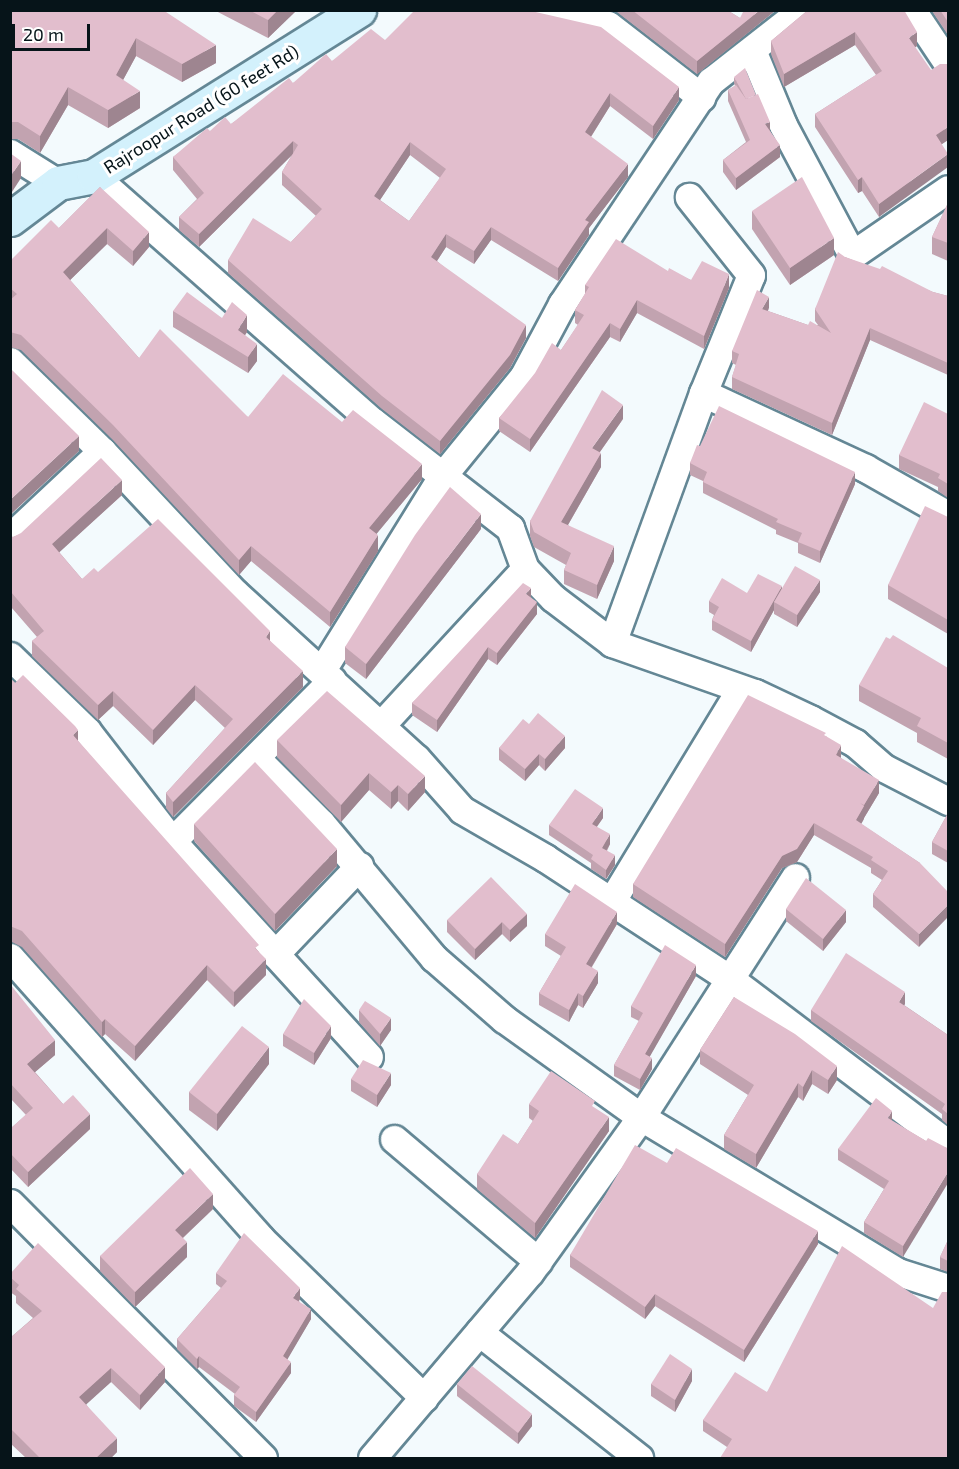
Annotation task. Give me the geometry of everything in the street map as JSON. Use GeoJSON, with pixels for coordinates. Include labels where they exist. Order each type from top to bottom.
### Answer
{"type":"FeatureCollection","features":[{"type":"Feature","properties":{"kind":"main road","name":"Rajroopur Road (60 feet Rd)"},"geometry":{"type":"LineString","coordinates":[[10,219],[58,183],[94,176],[359,10]]}},
{"type":"Feature","properties":{"kind":"street"},"geometry":{"type":"LineString","coordinates":[[530,10],[608,25],[701,97]]}},
{"type":"Feature","properties":{"kind":"street"},"geometry":{"type":"LineString","coordinates":[[172,841],[256,758],[327,675],[443,475],[523,377],[562,304],[711,81],[802,10]]}},
{"type":"Feature","properties":{"kind":"street"},"geometry":{"type":"LineString","coordinates":[[912,10],[948,64]]}},
{"type":"Feature","properties":{"kind":"street"},"geometry":{"type":"LineString","coordinates":[[752,50],[783,125],[852,255],[948,189]]}},
{"type":"Feature","properties":{"kind":"street"},"geometry":{"type":"LineString","coordinates":[[10,153],[58,183]]}},
{"type":"Feature","properties":{"kind":"street"},"geometry":{"type":"LineString","coordinates":[[94,176],[372,421],[510,528],[525,569],[553,598],[612,643],[740,690],[755,693],[855,743],[884,768],[948,801]]}},
{"type":"Feature","properties":{"kind":"street"},"geometry":{"type":"LineString","coordinates":[[612,643],[703,393],[751,275],[689,197]]}},
{"type":"Feature","properties":{"kind":"street"},"geometry":{"type":"LineString","coordinates":[[10,361],[102,452],[235,593],[381,725],[462,810],[545,858],[730,980],[948,1144]]}},
{"type":"Feature","properties":{"kind":"street"},"geometry":{"type":"LineString","coordinates":[[703,393],[865,468],[948,515]]}},
{"type":"Feature","properties":{"kind":"street"},"geometry":{"type":"LineString","coordinates":[[10,537],[102,452]]}},
{"type":"Feature","properties":{"kind":"street"},"geometry":{"type":"LineString","coordinates":[[381,725],[525,569]]}},
{"type":"Feature","properties":{"kind":"street"},"geometry":{"type":"LineString","coordinates":[[10,656],[87,731],[172,841],[369,1057]]}},
{"type":"Feature","properties":{"kind":"street"},"geometry":{"type":"LineString","coordinates":[[611,902],[740,690]]}},
{"type":"Feature","properties":{"kind":"street"},"geometry":{"type":"LineString","coordinates":[[256,758],[359,866],[434,958],[504,1019],[640,1117],[898,1272],[948,1288]]}},
{"type":"Feature","properties":{"kind":"street"},"geometry":{"type":"LineString","coordinates":[[275,954],[359,866]]}},
{"type":"Feature","properties":{"kind":"street"},"geometry":{"type":"LineString","coordinates":[[372,1458],[538,1261],[640,1117],[795,876]]}},
{"type":"Feature","properties":{"kind":"street"},"geometry":{"type":"LineString","coordinates":[[10,957],[260,1238],[424,1398]]}},
{"type":"Feature","properties":{"kind":"street"},"geometry":{"type":"LineString","coordinates":[[394,1139],[538,1261]]}},
{"type":"Feature","properties":{"kind":"street"},"geometry":{"type":"LineString","coordinates":[[10,1203],[263,1458]]}},
{"type":"Feature","properties":{"kind":"street"},"geometry":{"type":"LineString","coordinates":[[478,1332],[639,1458]]}},
{"type":"Feature","properties":{"kind":"building"},"geometry":{"type":"Polygon","coordinates":[[[10,10],[163,10],[216,45],[182,64],[136,38],[116,75],[140,91],[108,110],[68,87],[40,136],[18,122],[10,122],[10,10]]]}},
{"type":"Feature","properties":{"kind":"building"},"geometry":{"type":"Polygon","coordinates":[[[249,10],[278,10],[268,20],[249,10]]]}},
{"type":"Feature","properties":{"kind":"building"},"geometry":{"type":"Polygon","coordinates":[[[415,10],[527,10],[601,27],[679,87],[653,126],[610,93],[585,132],[628,164],[585,220],[589,222],[558,268],[491,227],[474,251],[446,234],[431,257],[526,325],[510,355],[440,441],[382,396],[228,260],[253,218],[291,242],[322,209],[282,172],[298,145],[293,141],[199,234],[179,217],[204,193],[173,157],[207,128],[210,131],[225,117],[231,124],[289,78],[293,83],[326,54],[332,61],[371,29],[385,40],[415,10]],[[410,142],[374,196],[409,221],[446,169],[410,142]]]}},
{"type":"Feature","properties":{"kind":"building"},"geometry":{"type":"Polygon","coordinates":[[[632,10],[727,10],[740,18],[744,10],[760,10],[697,61],[632,10]]]}},
{"type":"Feature","properties":{"kind":"building"},"geometry":{"type":"Polygon","coordinates":[[[808,10],[904,10],[917,32],[909,38],[931,70],[940,64],[948,64],[948,127],[936,135],[948,154],[879,204],[862,177],[858,180],[815,114],[882,71],[855,32],[784,74],[771,41],[808,10]]]}},
{"type":"Feature","properties":{"kind":"building"},"geometry":{"type":"Polygon","coordinates":[[[940,10],[948,10],[948,22],[940,10]]]}},
{"type":"Feature","properties":{"kind":"building"},"geometry":{"type":"Polygon","coordinates":[[[745,68],[756,95],[746,99],[734,77],[745,68]]]}},
{"type":"Feature","properties":{"kind":"building"},"geometry":{"type":"Polygon","coordinates":[[[736,85],[746,99],[758,94],[770,122],[765,124],[780,145],[736,178],[723,160],[750,140],[728,90],[736,85]]]}},
{"type":"Feature","properties":{"kind":"building"},"geometry":{"type":"Polygon","coordinates":[[[10,153],[21,161],[10,177],[10,153]]]}},
{"type":"Feature","properties":{"kind":"building"},"geometry":{"type":"Polygon","coordinates":[[[802,177],[834,238],[790,268],[752,211],[802,177]]]}},
{"type":"Feature","properties":{"kind":"building"},"geometry":{"type":"Polygon","coordinates":[[[100,187],[149,232],[133,251],[107,228],[63,272],[139,358],[160,329],[248,417],[283,374],[342,422],[353,410],[422,464],[369,528],[378,535],[330,612],[251,546],[239,560],[113,425],[21,335],[10,332],[10,300],[17,294],[10,288],[10,261],[51,220],[59,228],[100,187]]]}},
{"type":"Feature","properties":{"kind":"building"},"geometry":{"type":"Polygon","coordinates":[[[948,203],[948,243],[932,237],[948,203]]]}},
{"type":"Feature","properties":{"kind":"building"},"geometry":{"type":"Polygon","coordinates":[[[616,239],[668,271],[669,268],[691,280],[702,261],[729,274],[704,336],[637,300],[620,329],[610,323],[530,439],[499,418],[535,373],[552,343],[561,350],[584,315],[575,310],[589,287],[585,285],[616,239]]]}},
{"type":"Feature","properties":{"kind":"building"},"geometry":{"type":"Polygon","coordinates":[[[838,252],[845,257],[880,269],[882,266],[933,292],[948,296],[948,363],[870,328],[832,423],[732,377],[739,354],[732,351],[757,290],[769,297],[762,309],[808,325],[810,321],[831,333],[815,309],[838,252]]]}},
{"type":"Feature","properties":{"kind":"building"},"geometry":{"type":"Polygon","coordinates":[[[187,292],[222,318],[232,302],[247,315],[238,330],[257,344],[248,357],[173,311],[187,292]]]}},
{"type":"Feature","properties":{"kind":"building"},"geometry":{"type":"Polygon","coordinates":[[[10,368],[79,436],[10,500],[10,368]]]}},
{"type":"Feature","properties":{"kind":"building"},"geometry":{"type":"Polygon","coordinates":[[[602,390],[623,405],[592,448],[601,453],[561,522],[614,546],[597,585],[564,570],[571,553],[534,532],[530,521],[602,390]]]}},
{"type":"Feature","properties":{"kind":"building"},"geometry":{"type":"Polygon","coordinates":[[[924,402],[948,414],[948,484],[938,478],[940,474],[899,455],[924,402]]]}},
{"type":"Feature","properties":{"kind":"building"},"geometry":{"type":"Polygon","coordinates":[[[719,406],[855,472],[820,551],[798,542],[802,533],[776,522],[778,519],[703,482],[707,472],[690,463],[697,445],[700,446],[719,406]]]}},
{"type":"Feature","properties":{"kind":"building"},"geometry":{"type":"Polygon","coordinates":[[[101,458],[122,480],[52,544],[82,579],[94,568],[98,572],[158,519],[270,631],[266,637],[303,671],[173,802],[166,793],[233,719],[195,685],[153,730],[113,691],[98,705],[32,641],[44,631],[10,592],[10,536],[21,533],[101,458]]]}},
{"type":"Feature","properties":{"kind":"building"},"geometry":{"type":"Polygon","coordinates":[[[450,487],[481,514],[366,664],[345,647],[415,535],[450,487]]]}},
{"type":"Feature","properties":{"kind":"building"},"geometry":{"type":"Polygon","coordinates":[[[925,506],[948,517],[948,620],[888,585],[925,506]]]}},
{"type":"Feature","properties":{"kind":"building"},"geometry":{"type":"Polygon","coordinates":[[[795,566],[820,580],[797,615],[774,602],[795,566]]]}},
{"type":"Feature","properties":{"kind":"building"},"geometry":{"type":"Polygon","coordinates":[[[758,574],[782,586],[751,641],[712,620],[719,607],[709,601],[722,578],[747,593],[758,574]]]}},
{"type":"Feature","properties":{"kind":"building"},"geometry":{"type":"Polygon","coordinates":[[[523,583],[531,588],[526,594],[537,602],[497,653],[488,647],[437,720],[412,703],[523,583]]]}},
{"type":"Feature","properties":{"kind":"building"},"geometry":{"type":"Polygon","coordinates":[[[893,635],[948,668],[948,743],[917,726],[921,718],[859,685],[886,637],[890,639],[893,635]]]}},
{"type":"Feature","properties":{"kind":"building"},"geometry":{"type":"Polygon","coordinates":[[[23,675],[75,726],[78,730],[73,735],[259,945],[255,948],[266,959],[234,992],[207,965],[135,1046],[105,1019],[102,1022],[22,931],[10,926],[10,678],[15,683],[23,675]]]}},
{"type":"Feature","properties":{"kind":"building"},"geometry":{"type":"Polygon","coordinates":[[[327,691],[425,776],[408,794],[398,785],[391,792],[369,773],[341,805],[277,740],[327,691]]]}},
{"type":"Feature","properties":{"kind":"building"},"geometry":{"type":"Polygon","coordinates":[[[748,695],[826,733],[824,735],[841,745],[836,755],[879,780],[864,805],[860,803],[864,806],[856,820],[920,863],[948,892],[948,905],[919,934],[873,894],[888,871],[871,860],[873,857],[814,823],[797,849],[782,856],[725,944],[633,884],[748,695]]]}},
{"type":"Feature","properties":{"kind":"building"},"geometry":{"type":"Polygon","coordinates":[[[538,713],[565,736],[545,759],[539,754],[525,769],[499,748],[523,719],[529,724],[538,713]]]}},
{"type":"Feature","properties":{"kind":"building"},"geometry":{"type":"Polygon","coordinates":[[[255,762],[337,849],[275,914],[194,824],[255,762]]]}},
{"type":"Feature","properties":{"kind":"building"},"geometry":{"type":"Polygon","coordinates":[[[575,789],[603,808],[592,824],[610,834],[602,848],[615,855],[606,870],[591,859],[593,855],[549,825],[575,789]]]}},
{"type":"Feature","properties":{"kind":"building"},"geometry":{"type":"Polygon","coordinates":[[[948,813],[948,851],[932,842],[948,813]]]}},
{"type":"Feature","properties":{"kind":"building"},"geometry":{"type":"Polygon","coordinates":[[[491,877],[527,914],[510,930],[502,922],[475,949],[447,920],[491,877]]]}},
{"type":"Feature","properties":{"kind":"building"},"geometry":{"type":"Polygon","coordinates":[[[806,878],[846,910],[823,939],[786,909],[806,878]]]}},
{"type":"Feature","properties":{"kind":"building"},"geometry":{"type":"Polygon","coordinates":[[[575,884],[617,912],[586,964],[598,971],[583,996],[578,993],[569,1010],[539,993],[566,947],[545,934],[575,884]]]}},
{"type":"Feature","properties":{"kind":"building"},"geometry":{"type":"Polygon","coordinates":[[[665,945],[696,965],[645,1054],[652,1058],[640,1079],[614,1065],[643,1013],[631,1006],[665,945]]]}},
{"type":"Feature","properties":{"kind":"building"},"geometry":{"type":"Polygon","coordinates":[[[846,953],[905,992],[899,1002],[948,1035],[948,1114],[942,1109],[945,1104],[811,1010],[846,953]]]}},
{"type":"Feature","properties":{"kind":"building"},"geometry":{"type":"Polygon","coordinates":[[[10,984],[55,1040],[27,1064],[63,1104],[73,1095],[90,1114],[28,1172],[10,1153],[10,1129],[33,1108],[10,1083],[10,984]]]}},
{"type":"Feature","properties":{"kind":"building"},"geometry":{"type":"Polygon","coordinates":[[[734,997],[795,1034],[837,1066],[828,1080],[812,1070],[803,1087],[798,1083],[756,1154],[724,1135],[754,1085],[700,1050],[734,997]]]}},
{"type":"Feature","properties":{"kind":"building"},"geometry":{"type":"Polygon","coordinates":[[[304,999],[331,1026],[314,1053],[283,1034],[304,999]]]}},
{"type":"Feature","properties":{"kind":"building"},"geometry":{"type":"Polygon","coordinates":[[[365,1001],[391,1018],[380,1034],[359,1010],[365,1001]]]}},
{"type":"Feature","properties":{"kind":"building"},"geometry":{"type":"Polygon","coordinates":[[[242,1026],[269,1047],[217,1114],[189,1092],[242,1026]]]}},
{"type":"Feature","properties":{"kind":"building"},"geometry":{"type":"Polygon","coordinates":[[[363,1060],[391,1073],[377,1095],[351,1079],[363,1060]]]}},
{"type":"Feature","properties":{"kind":"building"},"geometry":{"type":"Polygon","coordinates":[[[551,1071],[595,1101],[592,1106],[609,1117],[535,1223],[477,1174],[503,1134],[518,1144],[539,1111],[529,1104],[551,1071]]]}},
{"type":"Feature","properties":{"kind":"building"},"geometry":{"type":"Polygon","coordinates":[[[876,1098],[892,1111],[888,1118],[926,1141],[928,1138],[948,1148],[948,1172],[903,1246],[864,1222],[889,1181],[838,1149],[876,1098]]]}},
{"type":"Feature","properties":{"kind":"building"},"geometry":{"type":"Polygon","coordinates":[[[635,1145],[667,1163],[676,1148],[818,1231],[744,1350],[655,1294],[645,1307],[570,1255],[635,1145]]]}},
{"type":"Feature","properties":{"kind":"building"},"geometry":{"type":"Polygon","coordinates":[[[190,1168],[213,1194],[175,1230],[187,1242],[135,1292],[100,1256],[190,1168]]]}},
{"type":"Feature","properties":{"kind":"building"},"geometry":{"type":"Polygon","coordinates":[[[244,1233],[300,1288],[293,1298],[311,1309],[283,1356],[291,1362],[256,1412],[234,1395],[240,1387],[199,1356],[197,1359],[177,1339],[227,1281],[216,1273],[244,1233]]]}},
{"type":"Feature","properties":{"kind":"building"},"geometry":{"type":"Polygon","coordinates":[[[948,1240],[948,1261],[940,1257],[948,1240]]]}},
{"type":"Feature","properties":{"kind":"building"},"geometry":{"type":"Polygon","coordinates":[[[38,1243],[165,1367],[140,1395],[111,1368],[79,1397],[117,1438],[96,1458],[40,1458],[10,1428],[10,1338],[42,1311],[16,1289],[19,1285],[10,1277],[10,1274],[38,1243]]]}},
{"type":"Feature","properties":{"kind":"building"},"geometry":{"type":"Polygon","coordinates":[[[842,1246],[933,1308],[942,1292],[948,1292],[948,1458],[720,1458],[732,1439],[703,1420],[735,1372],[767,1392],[842,1246]]]}},
{"type":"Feature","properties":{"kind":"building"},"geometry":{"type":"Polygon","coordinates":[[[670,1354],[692,1369],[675,1400],[651,1384],[670,1354]]]}},
{"type":"Feature","properties":{"kind":"building"},"geometry":{"type":"Polygon","coordinates":[[[472,1366],[532,1414],[518,1433],[457,1384],[472,1366]]]}}]}
